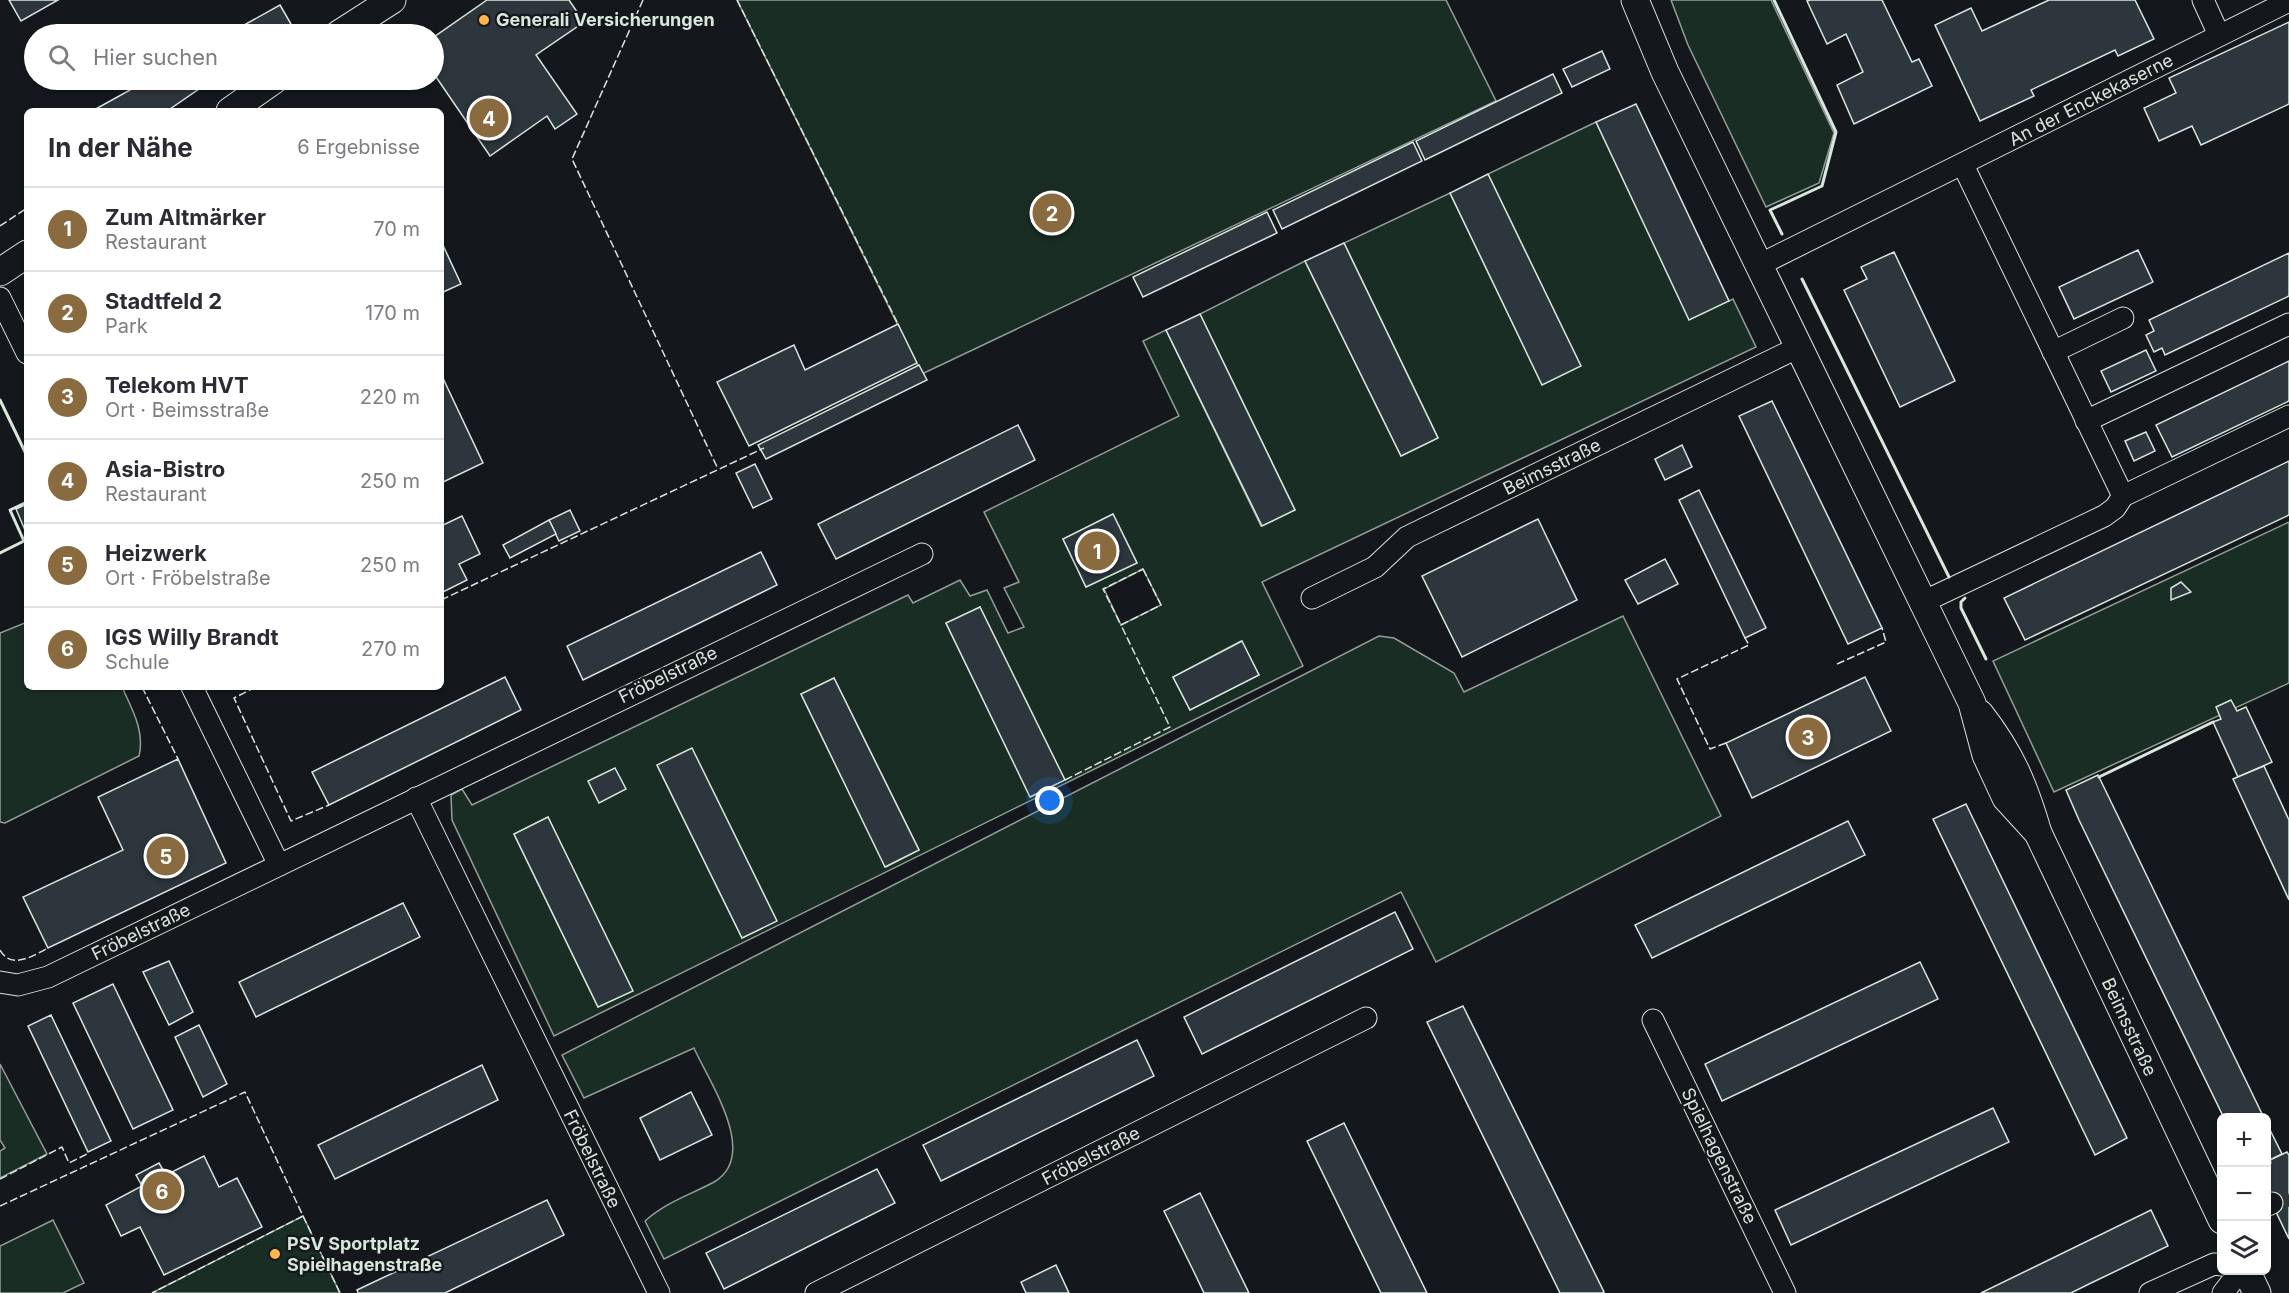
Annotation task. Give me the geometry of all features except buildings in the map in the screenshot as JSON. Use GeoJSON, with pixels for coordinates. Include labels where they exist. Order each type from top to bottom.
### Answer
{"type":"FeatureCollection","features":[{"type":"Feature","properties":{"kind":"street"},"geometry":{"type":"LineString","coordinates":[[355,24],[392,0]]}},
{"type":"Feature","properties":{"kind":"street","name":"Beimsstraße"},"geometry":{"type":"LineString","coordinates":[[1635,0],[1665,72],[1972,703],[2005,746],[2025,790],[2038,833],[2217,1209]]}},
{"type":"Feature","properties":{"kind":"street"},"geometry":{"type":"LineString","coordinates":[[2203,0],[2219,35]]}},
{"type":"Feature","properties":{"kind":"street","name":"An der Enckekaserne"},"geometry":{"type":"LineString","coordinates":[[1759,265],[2289,1]]}},
{"type":"Feature","properties":{"kind":"street"},"geometry":{"type":"LineString","coordinates":[[234,108],[260,90]]}},
{"type":"Feature","properties":{"kind":"street"},"geometry":{"type":"LineString","coordinates":[[1963,165],[2122,496]]}},
{"type":"Feature","properties":{"kind":"street"},"geometry":{"type":"LineString","coordinates":[[0,272],[24,256]]}},
{"type":"Feature","properties":{"kind":"street"},"geometry":{"type":"LineString","coordinates":[[0,298],[24,347]]}},
{"type":"Feature","properties":{"kind":"street"},"geometry":{"type":"LineString","coordinates":[[2053,352],[2123,318]]}},
{"type":"Feature","properties":{"kind":"street"},"geometry":{"type":"LineString","coordinates":[[2086,421],[2289,324]]}},
{"type":"Feature","properties":{"kind":"street","name":"Beimsstraße"},"geometry":{"type":"LineString","coordinates":[[1312,598],[1375,567],[1407,537],[1799,347]]}},
{"type":"Feature","properties":{"kind":"street"},"geometry":{"type":"LineString","coordinates":[[1923,602],[2104,516],[2115,508],[2122,496],[2289,416]]}},
{"type":"Feature","properties":{"kind":"street","name":"Fröbelstraße"},"geometry":{"type":"LineString","coordinates":[[0,982],[18,985],[48,977],[922,554]]}},
{"type":"Feature","properties":{"kind":"street"},"geometry":{"type":"LineString","coordinates":[[193,690],[279,865]]}},
{"type":"Feature","properties":{"kind":"street","name":"Fröbelstraße"},"geometry":{"type":"LineString","coordinates":[[416,798],[658,1293]]}},
{"type":"Feature","properties":{"kind":"street","name":"Fröbelstraße"},"geometry":{"type":"LineString","coordinates":[[816,1293],[1366,1018]]}},
{"type":"Feature","properties":{"kind":"street","name":"Spielhagenstraße"},"geometry":{"type":"LineString","coordinates":[[1653,1020],[1785,1293]]}},
{"type":"Feature","properties":{"kind":"street"},"geometry":{"type":"LineString","coordinates":[[2150,1293],[2217,1264]]}},
{"type":"Feature","properties":{"kind":"street"},"geometry":{"type":"LineString","coordinates":[[2223,1293],[2237,1275]]}},
{"type":"Feature","properties":{"kind":"street"},"geometry":{"type":"LineString","coordinates":[[2248,1275],[2257,1293]]}},
{"type":"Feature","properties":{"kind":"green space"},"geometry":{"type":"Polygon","coordinates":[[[737,0],[1446,0],[1496,101],[922,374],[737,0]]]}},
{"type":"Feature","properties":{"kind":"green space"},"geometry":{"type":"Polygon","coordinates":[[[1671,0],[1771,0],[1834,133],[1819,183],[1766,207],[1688,45],[1671,0]]]}},
{"type":"Feature","properties":{"kind":"green space"},"geometry":{"type":"Polygon","coordinates":[[[1596,122],[1729,301],[1733,299],[1756,347],[1262,582],[1303,666],[554,1036],[452,820],[451,795],[462,789],[472,805],[908,595],[913,603],[960,580],[970,596],[987,590],[1008,633],[1024,627],[1004,588],[1019,582],[984,512],[1179,416],[1143,341],[1166,330],[1261,526],[1295,510],[1200,314],[1305,261],[1401,456],[1438,438],[1344,243],[1450,193],[1542,384],[1580,366],[1488,174],[1596,122]],[[1113,514],[1063,539],[1086,587],[1137,563],[1113,514]],[[1143,569],[1104,589],[1121,625],[1161,605],[1143,569]],[[980,607],[946,623],[1031,797],[1064,780],[980,607]],[[1241,641],[1173,677],[1190,710],[1259,675],[1241,641]],[[834,678],[801,694],[886,867],[919,850],[834,678]],[[657,765],[742,938],[776,921],[657,765]],[[548,817],[514,834],[598,1007],[632,991],[548,817]]]}},
{"type":"Feature","properties":{"kind":"green space"},"geometry":{"type":"Polygon","coordinates":[[[2289,522],[2289,683],[2054,792],[1993,661],[2289,522]]]}},
{"type":"Feature","properties":{"kind":"green space"},"geometry":{"type":"Polygon","coordinates":[[[1623,616],[1721,816],[1436,962],[1401,892],[664,1259],[645,1221],[670,1204],[714,1182],[727,1170],[732,1154],[732,1137],[727,1118],[710,1079],[694,1048],[584,1098],[562,1055],[1379,636],[1394,638],[1454,673],[1464,692],[1623,616]]]}},
{"type":"Feature","properties":{"kind":"green space"},"geometry":{"type":"Polygon","coordinates":[[[24,623],[24,690],[123,690],[136,720],[140,738],[139,756],[5,823],[0,822],[0,633],[24,623]]]}},
{"type":"Feature","properties":{"kind":"green space"},"geometry":{"type":"Polygon","coordinates":[[[0,1064],[47,1154],[0,1178],[0,1151],[5,1148],[0,1140],[0,1064]]]}},
{"type":"Feature","properties":{"kind":"green space","name":"PSV Sportplatz Spielhagenstraße"},"geometry":{"type":"Polygon","coordinates":[[[303,1216],[340,1293],[152,1293],[303,1216]]]}},
{"type":"Feature","properties":{"kind":"green space"},"geometry":{"type":"Polygon","coordinates":[[[53,1220],[84,1283],[63,1293],[0,1293],[0,1246],[53,1220]]]}},
{"type":"Feature","properties":{"kind":"tunnel"},"geometry":{"type":"LineString","coordinates":[[2272,1203],[2289,1195]]}},
{"type":"Feature","properties":{"kind":"fence"},"geometry":{"type":"LineString","coordinates":[[643,0],[572,159],[718,469]]}},
{"type":"Feature","properties":{"kind":"fence"},"geometry":{"type":"LineString","coordinates":[[737,0],[899,326]]}},
{"type":"Feature","properties":{"kind":"fence"},"geometry":{"type":"LineString","coordinates":[[0,226],[24,210]]}},
{"type":"Feature","properties":{"kind":"fence"},"geometry":{"type":"LineString","coordinates":[[444,599],[764,448]]}},
{"type":"Feature","properties":{"kind":"fence"},"geometry":{"type":"LineString","coordinates":[[1143,569],[1161,605],[1121,625],[1103,589],[1143,569]]}},
{"type":"Feature","properties":{"kind":"fence"},"geometry":{"type":"LineString","coordinates":[[1065,780],[1170,727],[1121,625]]}},
{"type":"Feature","properties":{"kind":"fence"},"geometry":{"type":"LineString","coordinates":[[1837,664],[1886,642],[1882,628]]}},
{"type":"Feature","properties":{"kind":"fence"},"geometry":{"type":"LineString","coordinates":[[1726,743],[1710,749],[1677,679],[1749,645],[1745,638]]}},
{"type":"Feature","properties":{"kind":"fence"},"geometry":{"type":"LineString","coordinates":[[144,690],[178,759]]}},
{"type":"Feature","properties":{"kind":"fence"},"geometry":{"type":"LineString","coordinates":[[250,690],[234,698],[291,821],[329,805]]}},
{"type":"Feature","properties":{"kind":"fence"},"geometry":{"type":"LineString","coordinates":[[0,950],[10,959],[22,960],[48,948]]}},
{"type":"Feature","properties":{"kind":"fence"},"geometry":{"type":"LineString","coordinates":[[0,1206],[245,1092],[303,1216],[152,1293]]}},
{"type":"Feature","properties":{"kind":"fence"},"geometry":{"type":"LineString","coordinates":[[0,1179],[62,1147],[69,1163],[87,1154]]}},
{"type":"Feature","properties":{"kind":"fence"},"geometry":{"type":"LineString","coordinates":[[303,1216],[340,1293]]}},
{"type":"Feature","properties":{"kind":"wall"},"geometry":{"type":"LineString","coordinates":[[1774,0],[1836,132],[1822,186],[1770,210],[1782,234]]}},
{"type":"Feature","properties":{"kind":"wall"},"geometry":{"type":"LineString","coordinates":[[1802,279],[1949,577]]}},
{"type":"Feature","properties":{"kind":"wall"},"geometry":{"type":"LineString","coordinates":[[0,400],[24,450]]}},
{"type":"Feature","properties":{"kind":"wall"},"geometry":{"type":"LineString","coordinates":[[24,503],[10,510],[24,541]]}},
{"type":"Feature","properties":{"kind":"wall"},"geometry":{"type":"LineString","coordinates":[[0,553],[24,541]]}},
{"type":"Feature","properties":{"kind":"wall"},"geometry":{"type":"LineString","coordinates":[[1965,598],[1961,602],[1961,608],[1986,659]]}},
{"type":"Feature","properties":{"kind":"wall"},"geometry":{"type":"LineString","coordinates":[[2099,777],[2213,722]]}},
{"type":"Feature","properties":{"kind":"place","name":"Generali Versicherungen"},"geometry":{"type":"Point","coordinates":[484,20]}},
{"type":"Feature","properties":{"kind":"place","name":"Asia-Bistro"},"geometry":{"type":"Point","coordinates":[489,118]}},
{"type":"Feature","properties":{"kind":"place","name":"Stadtfeld 2"},"geometry":{"type":"Point","coordinates":[1052,213]}},
{"type":"Feature","properties":{"kind":"place","name":"Zum Altmärker"},"geometry":{"type":"Point","coordinates":[1097,551]}},
{"type":"Feature","properties":{"kind":"place","name":"Telekom HVT"},"geometry":{"type":"Point","coordinates":[1808,737]}},
{"type":"Feature","properties":{"kind":"place","name":"Heizwerk"},"geometry":{"type":"Point","coordinates":[166,856]}},
{"type":"Feature","properties":{"kind":"place","name":"IGS Willy Brandt"},"geometry":{"type":"Point","coordinates":[162,1191]}},
{"type":"Feature","properties":{"kind":"place","name":"PSV Sportplatz Spielhagenstraße"},"geometry":{"type":"Point","coordinates":[275,1254]}}]}
